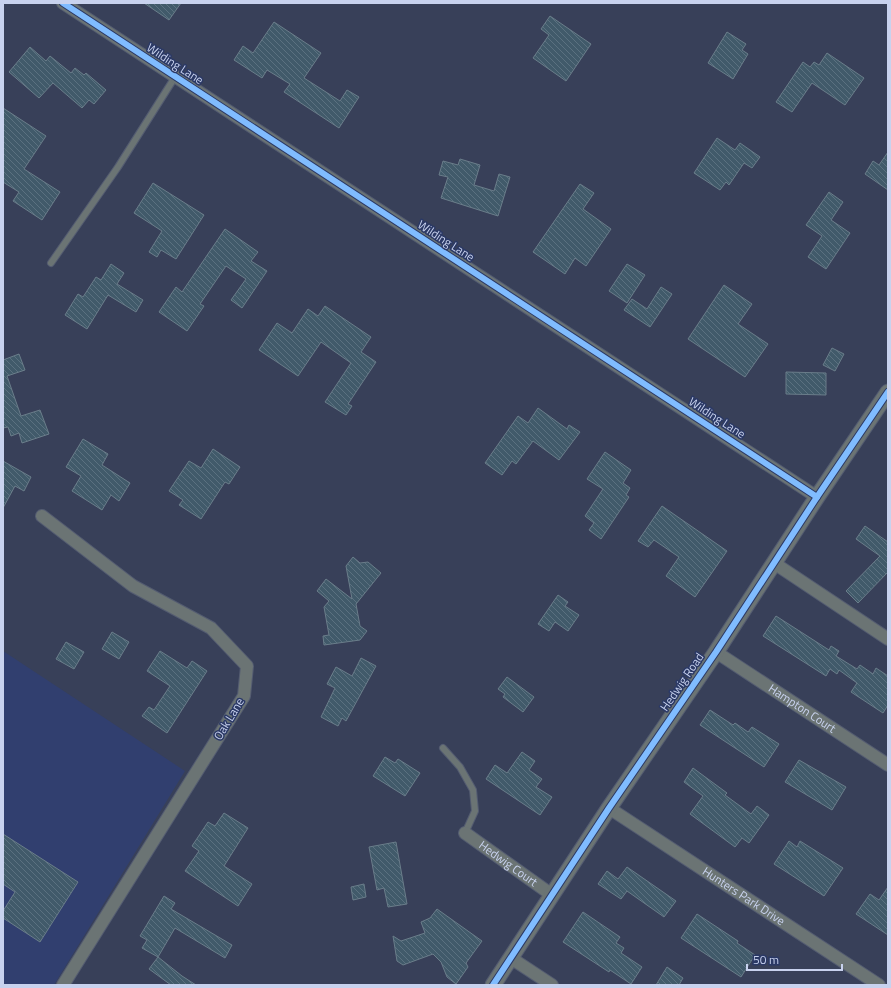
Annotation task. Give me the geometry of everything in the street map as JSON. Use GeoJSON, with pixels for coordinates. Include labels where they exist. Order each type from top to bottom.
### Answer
{"type":"FeatureCollection","features":[{"type":"Feature","properties":{"kind":"street","name":"Wilding Lane"},"geometry":{"type":"LineString","coordinates":[[63,3],[817,497]]}},
{"type":"Feature","properties":{"kind":"street","name":"Hedwig Road"},"geometry":{"type":"LineString","coordinates":[[493,985],[609,808],[716,652],[817,497],[887,396]]}},
{"type":"Feature","properties":{"kind":"street","name":"Oak Lane"},"geometry":{"type":"LineString","coordinates":[[42,516],[133,586],[211,628],[247,666],[244,696],[63,985]]}},
{"type":"Feature","properties":{"kind":"street"},"geometry":{"type":"LineString","coordinates":[[774,563],[888,639]]}},
{"type":"Feature","properties":{"kind":"street","name":"Hampton Court"},"geometry":{"type":"LineString","coordinates":[[716,652],[888,765]]}},
{"type":"Feature","properties":{"kind":"street","name":"Hunters Park Drive"},"geometry":{"type":"LineString","coordinates":[[609,808],[878,985]]}},
{"type":"Feature","properties":{"kind":"street","name":"Hedwig Court"},"geometry":{"type":"LineString","coordinates":[[465,833],[552,895]]}},
{"type":"Feature","properties":{"kind":"street"},"geometry":{"type":"LineString","coordinates":[[511,958],[552,985]]}},
{"type":"Feature","properties":{"kind":"lane"},"geometry":{"type":"LineString","coordinates":[[51,263],[118,167],[175,77]]}},
{"type":"Feature","properties":{"kind":"lane"},"geometry":{"type":"LineString","coordinates":[[443,748],[460,767],[473,790],[475,811],[465,833]]}},
{"type":"Feature","properties":{"kind":"shaded area"},"geometry":{"type":"Polygon","coordinates":[[[3,651],[185,771],[54,985],[3,985],[3,651]]]}},
{"type":"Feature","properties":{"kind":"building"},"geometry":{"type":"Polygon","coordinates":[[[144,3],[181,3],[169,20],[144,3]]]}},
{"type":"Feature","properties":{"kind":"building"},"geometry":{"type":"Polygon","coordinates":[[[550,16],[591,44],[566,81],[533,58],[549,35],[541,29],[550,16]]]}},
{"type":"Feature","properties":{"kind":"building"},"geometry":{"type":"Polygon","coordinates":[[[274,22],[321,53],[304,78],[340,101],[347,90],[359,97],[339,128],[284,92],[290,84],[267,70],[262,78],[234,60],[243,46],[253,53],[274,22]]]}},
{"type":"Feature","properties":{"kind":"building"},"geometry":{"type":"Polygon","coordinates":[[[727,32],[746,44],[742,50],[748,54],[733,79],[708,63],[727,32]]]}},
{"type":"Feature","properties":{"kind":"building"},"geometry":{"type":"Polygon","coordinates":[[[30,47],[46,61],[50,56],[71,73],[75,68],[84,75],[86,73],[106,90],[94,104],[89,100],[82,108],[53,83],[39,98],[9,72],[30,47]]]}},
{"type":"Feature","properties":{"kind":"building"},"geometry":{"type":"Polygon","coordinates":[[[827,53],[864,78],[845,105],[812,83],[792,112],[776,102],[803,62],[810,67],[814,62],[819,65],[827,53]]]}},
{"type":"Feature","properties":{"kind":"building"},"geometry":{"type":"Polygon","coordinates":[[[3,108],[46,136],[24,169],[60,192],[42,220],[13,201],[19,192],[3,182],[3,108]]]}},
{"type":"Feature","properties":{"kind":"building"},"geometry":{"type":"Polygon","coordinates":[[[717,138],[735,150],[740,143],[760,157],[752,168],[744,163],[729,185],[726,182],[720,190],[694,173],[717,138]]]}},
{"type":"Feature","properties":{"kind":"building"},"geometry":{"type":"Polygon","coordinates":[[[888,152],[888,190],[865,174],[873,161],[879,165],[888,152]]]}},
{"type":"Feature","properties":{"kind":"building"},"geometry":{"type":"Polygon","coordinates":[[[460,159],[480,165],[474,185],[494,191],[499,174],[510,177],[498,216],[441,198],[448,177],[439,175],[443,161],[458,165],[460,159]]]}},
{"type":"Feature","properties":{"kind":"building"},"geometry":{"type":"Polygon","coordinates":[[[153,183],[204,215],[176,259],[161,250],[157,257],[149,252],[162,231],[134,213],[153,183]]]}},
{"type":"Feature","properties":{"kind":"building"},"geometry":{"type":"Polygon","coordinates":[[[580,184],[594,193],[583,209],[611,229],[586,266],[575,258],[565,274],[533,252],[580,184]]]}},
{"type":"Feature","properties":{"kind":"building"},"geometry":{"type":"Polygon","coordinates":[[[829,192],[843,202],[831,220],[850,233],[826,269],[808,257],[822,236],[806,225],[829,192]]]}},
{"type":"Feature","properties":{"kind":"building"},"geometry":{"type":"Polygon","coordinates":[[[225,229],[258,252],[251,261],[267,271],[242,308],[231,300],[246,279],[226,266],[200,304],[204,306],[187,331],[159,312],[176,287],[182,292],[225,229]]]}},
{"type":"Feature","properties":{"kind":"building"},"geometry":{"type":"Polygon","coordinates":[[[111,264],[124,273],[117,284],[143,300],[136,312],[108,295],[87,329],[65,315],[78,294],[83,297],[96,277],[101,280],[111,264]]]}},
{"type":"Feature","properties":{"kind":"building"},"geometry":{"type":"Polygon","coordinates":[[[627,264],[645,275],[627,303],[609,291],[627,264]]]}},
{"type":"Feature","properties":{"kind":"building"},"geometry":{"type":"Polygon","coordinates":[[[724,285],[752,304],[738,324],[768,344],[745,377],[688,339],[724,285]]]}},
{"type":"Feature","properties":{"kind":"building"},"geometry":{"type":"Polygon","coordinates":[[[661,287],[672,294],[650,327],[624,310],[632,299],[647,309],[661,287]]]}},
{"type":"Feature","properties":{"kind":"building"},"geometry":{"type":"Polygon","coordinates":[[[325,306],[371,337],[361,352],[376,362],[348,404],[352,406],[346,415],[325,402],[351,363],[321,342],[298,376],[259,350],[277,323],[292,333],[308,309],[318,316],[325,306]]]}},
{"type":"Feature","properties":{"kind":"building"},"geometry":{"type":"Polygon","coordinates":[[[832,348],[844,354],[835,371],[823,365],[832,348]]]}},
{"type":"Feature","properties":{"kind":"building"},"geometry":{"type":"Polygon","coordinates":[[[19,354],[25,370],[7,376],[21,416],[40,410],[49,434],[22,443],[19,433],[11,436],[8,427],[3,428],[3,360],[19,354]]]}},
{"type":"Feature","properties":{"kind":"building"},"geometry":{"type":"Polygon","coordinates":[[[786,372],[826,373],[826,395],[786,394],[786,372]]]}},
{"type":"Feature","properties":{"kind":"building"},"geometry":{"type":"Polygon","coordinates":[[[538,408],[567,429],[569,425],[580,432],[559,460],[533,441],[516,464],[512,461],[502,475],[485,463],[518,416],[528,423],[538,408]]]}},
{"type":"Feature","properties":{"kind":"building"},"geometry":{"type":"Polygon","coordinates":[[[83,439],[108,454],[102,465],[130,483],[119,501],[111,495],[102,510],[72,491],[81,476],[66,467],[83,439]]]}},
{"type":"Feature","properties":{"kind":"building"},"geometry":{"type":"Polygon","coordinates":[[[213,449],[240,467],[229,484],[225,482],[201,519],[179,505],[183,500],[169,491],[189,461],[201,468],[213,449]]]}},
{"type":"Feature","properties":{"kind":"building"},"geometry":{"type":"Polygon","coordinates":[[[605,452],[631,470],[623,483],[630,488],[626,495],[629,497],[601,539],[589,530],[594,523],[585,516],[603,489],[587,479],[605,452]]]}},
{"type":"Feature","properties":{"kind":"building"},"geometry":{"type":"Polygon","coordinates":[[[3,461],[31,477],[24,491],[15,486],[3,508],[3,461]]]}},
{"type":"Feature","properties":{"kind":"building"},"geometry":{"type":"Polygon","coordinates":[[[662,506],[727,551],[695,597],[666,576],[679,557],[654,540],[648,547],[638,541],[662,506]]]}},
{"type":"Feature","properties":{"kind":"building"},"geometry":{"type":"Polygon","coordinates":[[[865,526],[888,542],[888,572],[858,603],[846,591],[880,556],[856,539],[865,526]]]}},
{"type":"Feature","properties":{"kind":"building"},"geometry":{"type":"Polygon","coordinates":[[[353,557],[360,563],[368,562],[381,573],[356,604],[360,626],[367,631],[360,640],[324,645],[323,636],[329,635],[324,607],[329,601],[317,591],[326,579],[352,599],[346,566],[353,557]]]}},
{"type":"Feature","properties":{"kind":"building"},"geometry":{"type":"Polygon","coordinates":[[[558,595],[568,602],[565,606],[579,615],[568,631],[555,622],[549,631],[538,624],[558,595]]]}},
{"type":"Feature","properties":{"kind":"building"},"geometry":{"type":"Polygon","coordinates":[[[776,616],[829,650],[831,646],[839,651],[836,656],[857,669],[860,665],[873,674],[876,668],[888,676],[888,705],[883,713],[851,692],[857,683],[839,670],[837,674],[830,669],[826,676],[763,636],[776,616]]]}},
{"type":"Feature","properties":{"kind":"building"},"geometry":{"type":"Polygon","coordinates":[[[112,632],[129,642],[119,659],[102,649],[112,632]]]}},
{"type":"Feature","properties":{"kind":"building"},"geometry":{"type":"Polygon","coordinates":[[[66,642],[84,652],[74,669],[56,659],[66,642]]]}},
{"type":"Feature","properties":{"kind":"building"},"geometry":{"type":"Polygon","coordinates":[[[160,651],[187,668],[192,661],[207,671],[167,733],[142,716],[149,707],[154,710],[170,686],[147,671],[160,651]]]}},
{"type":"Feature","properties":{"kind":"building"},"geometry":{"type":"Polygon","coordinates":[[[361,658],[376,666],[346,721],[342,718],[338,726],[321,717],[335,688],[327,684],[336,667],[352,676],[361,658]]]}},
{"type":"Feature","properties":{"kind":"building"},"geometry":{"type":"Polygon","coordinates":[[[507,677],[534,697],[523,712],[503,697],[505,694],[498,689],[507,677]]]}},
{"type":"Feature","properties":{"kind":"building"},"geometry":{"type":"Polygon","coordinates":[[[710,710],[733,725],[735,723],[748,732],[752,727],[779,744],[764,767],[700,725],[710,710]]]}},
{"type":"Feature","properties":{"kind":"building"},"geometry":{"type":"Polygon","coordinates":[[[522,752],[535,761],[529,770],[542,779],[536,787],[552,797],[540,815],[486,779],[495,765],[507,773],[522,752]]]}},
{"type":"Feature","properties":{"kind":"building"},"geometry":{"type":"Polygon","coordinates":[[[385,757],[395,763],[398,759],[420,773],[405,796],[373,776],[385,757]]]}},
{"type":"Feature","properties":{"kind":"building"},"geometry":{"type":"Polygon","coordinates":[[[799,760],[846,787],[832,810],[785,782],[799,760]]]}},
{"type":"Feature","properties":{"kind":"building"},"geometry":{"type":"Polygon","coordinates":[[[693,768],[727,793],[725,795],[751,814],[757,806],[769,815],[749,843],[742,838],[735,847],[690,814],[703,796],[684,782],[693,768]]]}},
{"type":"Feature","properties":{"kind":"building"},"geometry":{"type":"Polygon","coordinates":[[[224,813],[248,828],[224,866],[252,884],[238,906],[185,871],[199,851],[192,846],[208,822],[215,826],[224,813]]]}},
{"type":"Feature","properties":{"kind":"building"},"geometry":{"type":"Polygon","coordinates":[[[3,834],[78,882],[40,942],[3,918],[3,911],[15,892],[3,884],[3,834]]]}},
{"type":"Feature","properties":{"kind":"building"},"geometry":{"type":"Polygon","coordinates":[[[789,841],[797,847],[800,841],[843,868],[824,896],[774,864],[789,841]]]}},
{"type":"Feature","properties":{"kind":"building"},"geometry":{"type":"Polygon","coordinates":[[[396,842],[407,904],[388,907],[384,888],[377,890],[369,847],[396,842]]]}},
{"type":"Feature","properties":{"kind":"building"},"geometry":{"type":"Polygon","coordinates":[[[627,867],[676,901],[664,917],[627,891],[621,899],[598,884],[607,871],[618,879],[627,867]]]}},
{"type":"Feature","properties":{"kind":"building"},"geometry":{"type":"Polygon","coordinates":[[[364,884],[366,897],[353,900],[351,887],[364,884]]]}},
{"type":"Feature","properties":{"kind":"building"},"geometry":{"type":"Polygon","coordinates":[[[888,887],[888,935],[856,914],[870,894],[879,900],[888,887]]]}},
{"type":"Feature","properties":{"kind":"building"},"geometry":{"type":"Polygon","coordinates":[[[164,896],[175,903],[171,909],[232,945],[225,958],[175,928],[158,957],[142,948],[147,940],[140,936],[164,896]]]}},
{"type":"Feature","properties":{"kind":"building"},"geometry":{"type":"Polygon","coordinates":[[[437,909],[482,941],[466,963],[468,967],[456,984],[447,977],[441,962],[433,954],[403,965],[397,961],[393,936],[401,941],[425,933],[421,922],[430,918],[437,909]]]}},
{"type":"Feature","properties":{"kind":"building"},"geometry":{"type":"Polygon","coordinates":[[[583,912],[620,937],[616,943],[624,948],[621,953],[642,967],[631,984],[610,970],[609,972],[563,942],[583,912]]]}},
{"type":"Feature","properties":{"kind":"building"},"geometry":{"type":"Polygon","coordinates":[[[697,914],[738,941],[737,943],[755,955],[741,977],[681,938],[697,914]]]}},
{"type":"Feature","properties":{"kind":"building"},"geometry":{"type":"Polygon","coordinates":[[[158,957],[196,985],[171,985],[149,969],[158,957]]]}},
{"type":"Feature","properties":{"kind":"building"},"geometry":{"type":"Polygon","coordinates":[[[667,967],[683,978],[679,985],[656,985],[667,967]]]}},
{"type":"Feature","properties":{"kind":"cycle path"},"geometry":{"type":"LineString","coordinates":[[63,3],[817,497]]}},
{"type":"Feature","properties":{"kind":"cycle path"},"geometry":{"type":"LineString","coordinates":[[493,985],[609,808],[716,652],[817,497],[888,392]]}}]}
